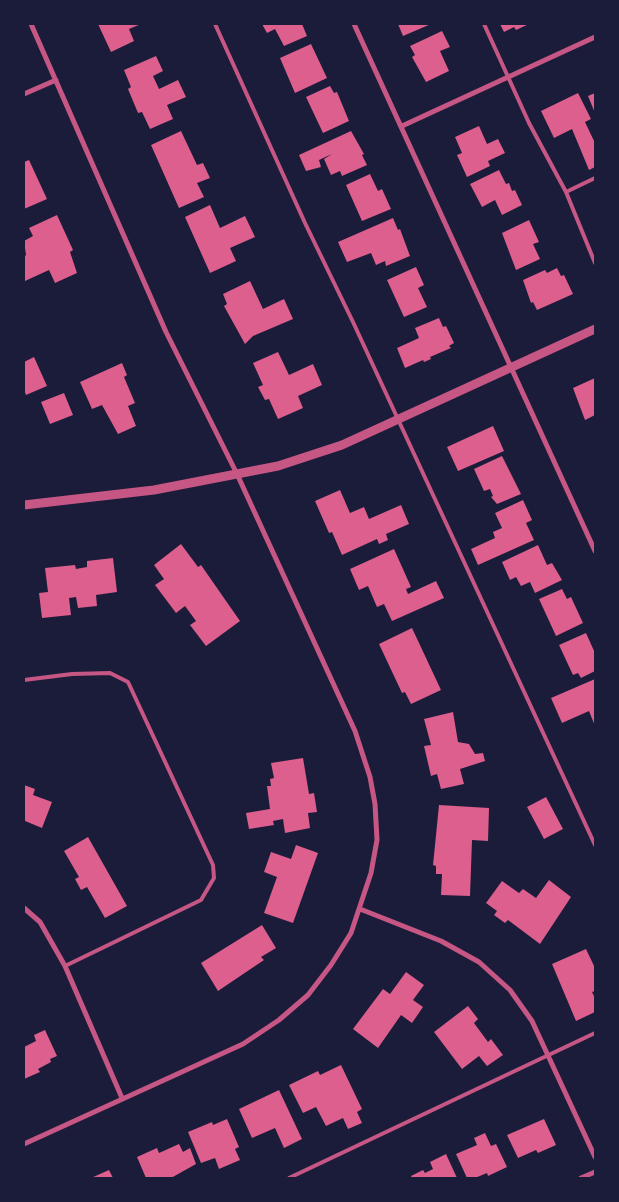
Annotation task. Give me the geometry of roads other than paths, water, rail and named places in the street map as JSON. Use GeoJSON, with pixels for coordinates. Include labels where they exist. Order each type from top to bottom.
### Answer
{"type":"FeatureCollection","features":[{"type":"Feature","properties":{"kind":"street"},"geometry":{"type":"LineString","coordinates":[[24,1144],[243,1044],[280,1020],[308,995],[332,965],[351,933],[371,873],[377,840],[375,804],[370,777],[355,731],[237,474],[166,332],[31,24]]}},
{"type":"Feature","properties":{"kind":"street"},"geometry":{"type":"LineString","coordinates":[[354,24],[595,552]]}},
{"type":"Feature","properties":{"kind":"street"},"geometry":{"type":"LineString","coordinates":[[402,126],[595,37]]}},
{"type":"Feature","properties":{"kind":"street"},"geometry":{"type":"LineString","coordinates":[[24,94],[56,80]]}},
{"type":"Feature","properties":{"kind":"street"},"geometry":{"type":"LineString","coordinates":[[24,505],[154,490],[278,466],[342,445],[595,329]]}},
{"type":"Feature","properties":{"kind":"street"},"geometry":{"type":"LineString","coordinates":[[24,908],[40,922],[66,966],[122,1098]]}},
{"type":"Feature","properties":{"kind":"street"},"geometry":{"type":"LineString","coordinates":[[360,909],[441,941],[479,962],[510,990],[532,1021],[549,1054],[595,1157]]}},
{"type":"Feature","properties":{"kind":"street"},"geometry":{"type":"LineString","coordinates":[[581,1178],[595,1172]]}},
{"type":"Feature","properties":{"kind":"lane"},"geometry":{"type":"LineString","coordinates":[[215,24],[305,223],[595,845]]}},
{"type":"Feature","properties":{"kind":"lane"},"geometry":{"type":"LineString","coordinates":[[484,24],[529,123],[566,192],[595,262]]}},
{"type":"Feature","properties":{"kind":"lane"},"geometry":{"type":"LineString","coordinates":[[566,192],[595,178]]}},
{"type":"Feature","properties":{"kind":"lane"},"geometry":{"type":"LineString","coordinates":[[24,680],[72,674],[110,673],[128,682],[213,865],[214,878],[200,900],[66,966]]}},
{"type":"Feature","properties":{"kind":"lane"},"geometry":{"type":"LineString","coordinates":[[289,1178],[595,1033]]}}]}
